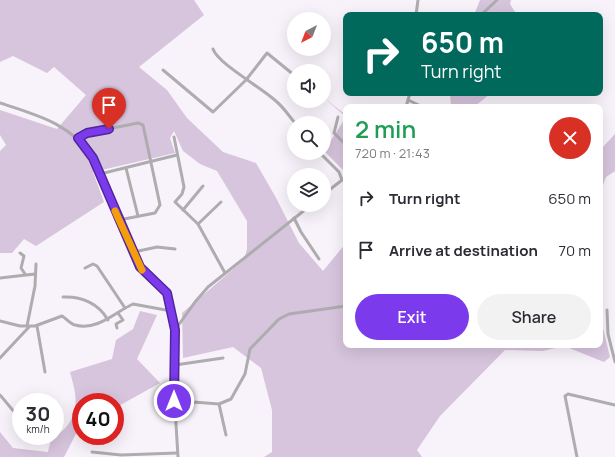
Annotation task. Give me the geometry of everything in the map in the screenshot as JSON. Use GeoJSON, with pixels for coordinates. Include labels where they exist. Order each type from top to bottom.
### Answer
{"type":"FeatureCollection","features":[{"type":"Feature","properties":{"kind":"street"},"geometry":{"type":"LineString","coordinates":[[416,12],[418,0]]}},
{"type":"Feature","properties":{"kind":"street"},"geometry":{"type":"LineString","coordinates":[[484,12],[497,0]]}},
{"type":"Feature","properties":{"kind":"street"},"geometry":{"type":"LineString","coordinates":[[213,49],[216,55],[246,80],[277,101],[289,116]]}},
{"type":"Feature","properties":{"kind":"street"},"geometry":{"type":"LineString","coordinates":[[164,70],[213,112],[246,80],[267,53],[287,69]]}},
{"type":"Feature","properties":{"kind":"street"},"geometry":{"type":"LineString","coordinates":[[407,104],[409,96]]}},
{"type":"Feature","properties":{"kind":"street"},"geometry":{"type":"LineString","coordinates":[[408,100],[417,104]]}},
{"type":"Feature","properties":{"kind":"street"},"geometry":{"type":"LineString","coordinates":[[0,103],[46,119],[69,131],[78,138],[93,158],[142,270],[167,293],[175,330],[175,408],[178,457]]}},
{"type":"Feature","properties":{"kind":"street"},"geometry":{"type":"LineString","coordinates":[[338,117],[334,133],[343,142]]}},
{"type":"Feature","properties":{"kind":"street"},"geometry":{"type":"LineString","coordinates":[[78,138],[87,133],[138,123],[142,125],[160,205],[155,213],[119,220]]}},
{"type":"Feature","properties":{"kind":"street"},"geometry":{"type":"LineString","coordinates":[[174,137],[184,191],[175,202],[198,224],[225,274]]}},
{"type":"Feature","properties":{"kind":"street"},"geometry":{"type":"LineString","coordinates":[[100,174],[177,155]]}},
{"type":"Feature","properties":{"kind":"street"},"geometry":{"type":"LineString","coordinates":[[327,160],[339,172],[342,180],[331,189]]}},
{"type":"Feature","properties":{"kind":"street"},"geometry":{"type":"LineString","coordinates":[[126,168],[138,216]]}},
{"type":"Feature","properties":{"kind":"street"},"geometry":{"type":"LineString","coordinates":[[184,210],[203,186]]}},
{"type":"Feature","properties":{"kind":"street"},"geometry":{"type":"LineString","coordinates":[[198,224],[221,202]]}},
{"type":"Feature","properties":{"kind":"street"},"geometry":{"type":"LineString","coordinates":[[175,330],[201,295],[302,212]]}},
{"type":"Feature","properties":{"kind":"street"},"geometry":{"type":"LineString","coordinates":[[294,218],[301,232],[319,259]]}},
{"type":"Feature","properties":{"kind":"street"},"geometry":{"type":"LineString","coordinates":[[134,252],[157,247],[175,249]]}},
{"type":"Feature","properties":{"kind":"street"},"geometry":{"type":"LineString","coordinates":[[20,253],[24,256],[21,268],[25,274]]}},
{"type":"Feature","properties":{"kind":"street"},"geometry":{"type":"LineString","coordinates":[[0,358],[28,326],[35,286],[36,264]]}},
{"type":"Feature","properties":{"kind":"street"},"geometry":{"type":"LineString","coordinates":[[85,268],[96,265],[124,308]]}},
{"type":"Feature","properties":{"kind":"street"},"geometry":{"type":"LineString","coordinates":[[0,278],[35,274]]}},
{"type":"Feature","properties":{"kind":"street"},"geometry":{"type":"LineString","coordinates":[[63,297],[72,297],[92,304],[101,309],[108,320]]}},
{"type":"Feature","properties":{"kind":"street"},"geometry":{"type":"LineString","coordinates":[[0,321],[28,326],[37,326],[59,317],[65,318],[72,324],[82,326],[108,320],[124,308],[136,304],[171,311]]}},
{"type":"Feature","properties":{"kind":"street"},"geometry":{"type":"LineString","coordinates":[[175,408],[199,402],[219,404],[227,402],[235,396],[245,374],[250,349],[279,319],[289,314],[343,306]]}},
{"type":"Feature","properties":{"kind":"street"},"geometry":{"type":"LineString","coordinates":[[607,310],[608,334],[615,362]]}},
{"type":"Feature","properties":{"kind":"street"},"geometry":{"type":"LineString","coordinates":[[117,328],[116,324],[122,320],[118,313]]}},
{"type":"Feature","properties":{"kind":"street"},"geometry":{"type":"LineString","coordinates":[[37,326],[45,372]]}},
{"type":"Feature","properties":{"kind":"street"},"geometry":{"type":"LineString","coordinates":[[175,365],[223,358]]}},
{"type":"Feature","properties":{"kind":"street"},"geometry":{"type":"LineString","coordinates":[[577,457],[565,396],[568,394],[615,405]]}},
{"type":"Feature","properties":{"kind":"street"},"geometry":{"type":"LineString","coordinates":[[0,395],[12,409]]}},
{"type":"Feature","properties":{"kind":"street"},"geometry":{"type":"LineString","coordinates":[[219,404],[226,435]]}},
{"type":"Feature","properties":{"kind":"street"},"geometry":{"type":"LineString","coordinates":[[92,452],[121,455],[178,453]]}},
{"type":"Feature","properties":{"kind":"shaded area"},"geometry":{"type":"Polygon","coordinates":[[[0,0],[194,0],[204,15],[139,67],[167,90],[187,118],[223,152],[256,163],[299,243],[323,271],[343,247],[343,348],[556,348],[543,351],[505,350],[440,416],[417,450],[422,457],[264,457],[272,452],[272,410],[261,368],[233,347],[183,358],[182,313],[244,260],[247,249],[247,221],[217,171],[200,164],[183,151],[174,131],[170,138],[175,153],[93,172],[104,202],[36,246],[24,239],[12,253],[0,253],[0,151],[6,145],[0,135],[0,110],[57,129],[86,95],[54,67],[47,73],[13,56],[0,62],[0,0]]]}},
{"type":"Feature","properties":{"kind":"shaded area"},"geometry":{"type":"Polygon","coordinates":[[[480,0],[511,0],[510,4],[515,12],[475,12],[480,0]]]}},
{"type":"Feature","properties":{"kind":"shaded area"},"geometry":{"type":"Polygon","coordinates":[[[450,96],[487,96],[478,104],[451,104],[450,96]]]}},
{"type":"Feature","properties":{"kind":"shaded area"},"geometry":{"type":"Polygon","coordinates":[[[331,103],[343,113],[343,114],[331,103]]]}},
{"type":"Feature","properties":{"kind":"shaded area"},"geometry":{"type":"Polygon","coordinates":[[[343,122],[343,170],[331,158],[331,140],[343,122]]]}},
{"type":"Feature","properties":{"kind":"shaded area"},"geometry":{"type":"Polygon","coordinates":[[[615,134],[615,171],[606,177],[603,186],[603,147],[615,134]]]}},
{"type":"Feature","properties":{"kind":"shaded area"},"geometry":{"type":"Polygon","coordinates":[[[140,311],[157,315],[137,359],[160,383],[124,403],[124,393],[75,393],[70,372],[112,359],[116,340],[133,329],[140,311]]]}},
{"type":"Feature","properties":{"kind":"shaded area"},"geometry":{"type":"Polygon","coordinates":[[[603,328],[610,357],[604,362],[569,348],[603,348],[603,328]]]}},
{"type":"Feature","properties":{"kind":"shaded area"},"geometry":{"type":"Polygon","coordinates":[[[72,417],[72,441],[64,457],[0,457],[0,432],[13,448],[48,452],[50,445],[64,445],[64,429],[72,417]]]}},
{"type":"Feature","properties":{"kind":"slow traffic"},"geometry":{"type":"LineString","coordinates":[[115,211],[142,270]]}},
{"type":"Feature","properties":{"kind":"route"},"geometry":{"type":"LineString","coordinates":[[109,129],[87,133],[78,138],[85,145],[93,158],[140,267],[167,293],[175,326],[174,401]]}}]}
